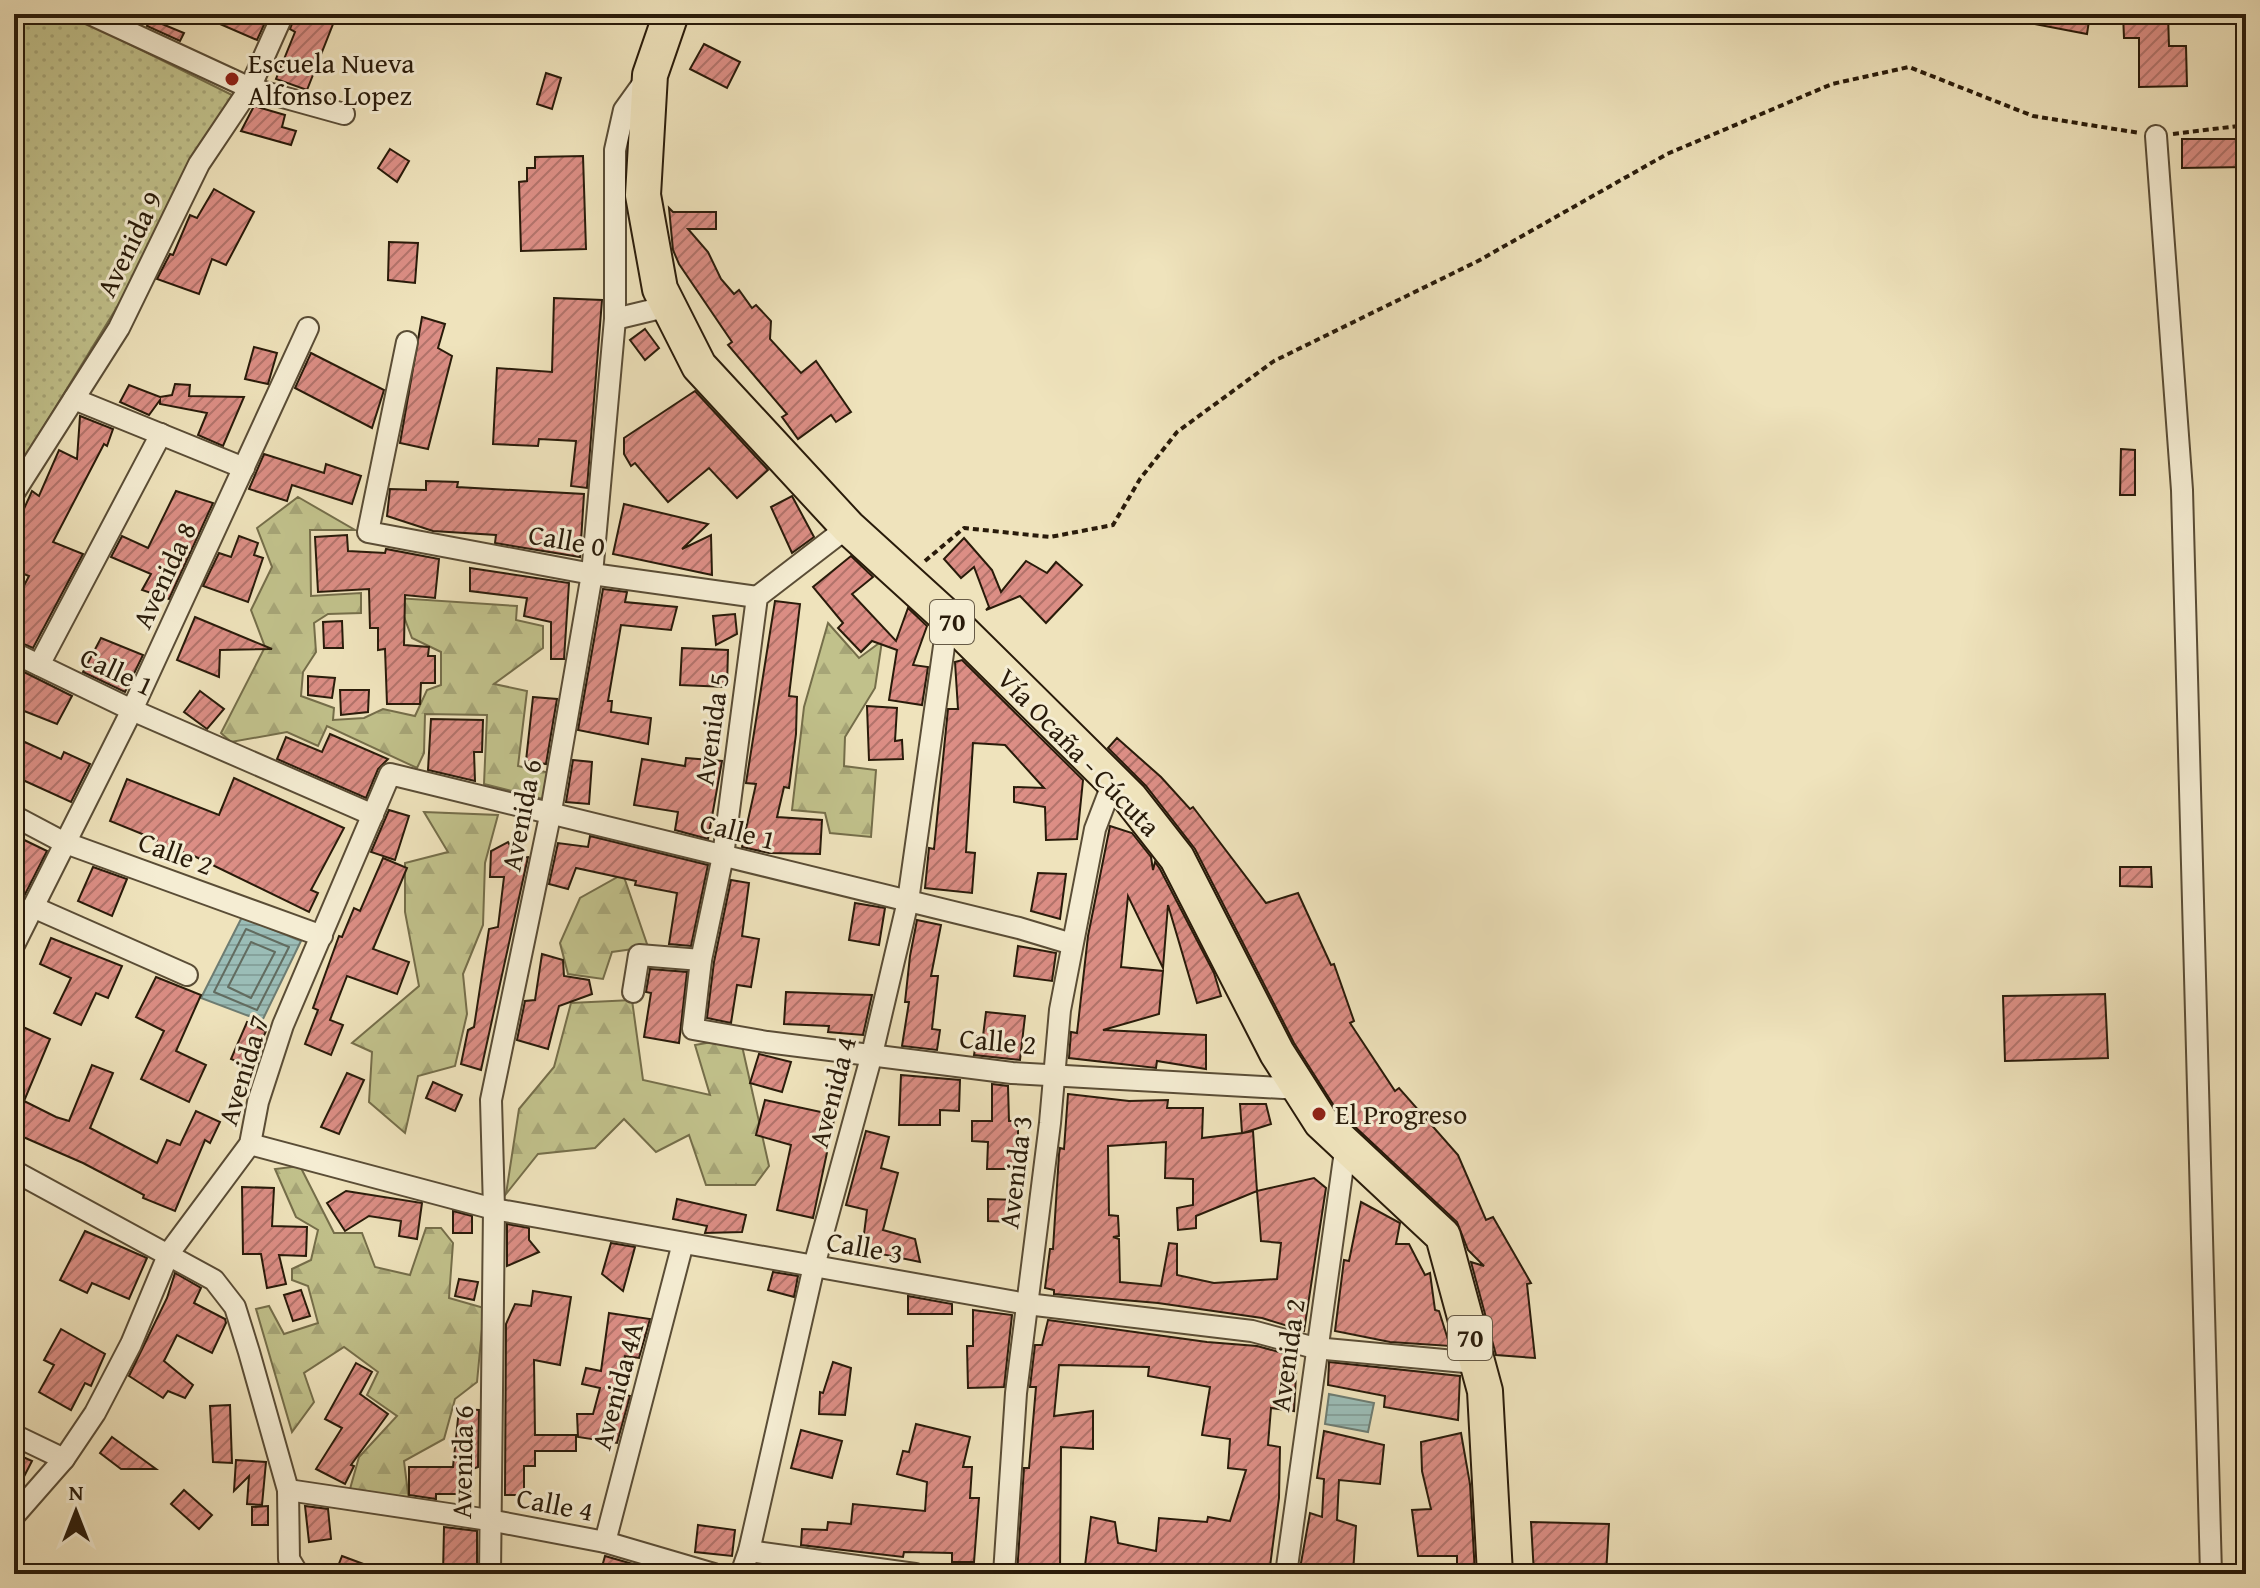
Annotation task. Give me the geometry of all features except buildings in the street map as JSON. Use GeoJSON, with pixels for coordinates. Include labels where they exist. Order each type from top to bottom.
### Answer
{"type":"FeatureCollection","features":[{"type":"Feature","properties":{"kind":"main road","name":"Vía Ocaña - Cúcuta"},"geometry":{"type":"LineString","coordinates":[[671,14],[650,75],[643,195],[660,289],[699,366],[848,527],[948,618],[1130,798],[1177,858],[1277,1053],[1321,1122],[1443,1236],[1485,1391],[1495,1574]]}},
{"type":"Feature","properties":{"kind":"street"},"geometry":{"type":"LineString","coordinates":[[90,14],[250,88],[344,114]]}},
{"type":"Feature","properties":{"kind":"street","name":"Avenida 9"},"geometry":{"type":"LineString","coordinates":[[14,493],[119,328],[199,164],[250,88],[283,14]]}},
{"type":"Feature","properties":{"kind":"street","name":"Avenida 6"},"geometry":{"type":"LineString","coordinates":[[490,1574],[494,1209],[491,1100],[551,811],[592,574],[615,319],[615,150],[624,110],[650,75]]}},
{"type":"Feature","properties":{"kind":"street"},"geometry":{"type":"LineString","coordinates":[[2156,136],[2182,490],[2211,1574]]}},
{"type":"Feature","properties":{"kind":"street"},"geometry":{"type":"LineString","coordinates":[[615,319],[669,306]]}},
{"type":"Feature","properties":{"kind":"street","name":"Avenida 8"},"geometry":{"type":"LineString","coordinates":[[14,945],[63,842],[132,710],[308,328]]}},
{"type":"Feature","properties":{"kind":"street","name":"Calle 0"},"geometry":{"type":"LineString","coordinates":[[407,342],[368,532],[592,574],[757,597]]}},
{"type":"Feature","properties":{"kind":"street"},"geometry":{"type":"LineString","coordinates":[[74,399],[244,468]]}},
{"type":"Feature","properties":{"kind":"street"},"geometry":{"type":"LineString","coordinates":[[39,665],[161,434]]}},
{"type":"Feature","properties":{"kind":"street"},"geometry":{"type":"LineString","coordinates":[[757,597],[848,527]]}},
{"type":"Feature","properties":{"kind":"street","name":"Avenida 5"},"geometry":{"type":"LineString","coordinates":[[693,1029],[701,960],[723,856],[757,597]]}},
{"type":"Feature","properties":{"kind":"street","name":"Avenida 4"},"geometry":{"type":"LineString","coordinates":[[741,1574],[749,1551],[814,1266],[872,1054],[908,901],[948,618]]}},
{"type":"Feature","properties":{"kind":"street","name":"Calle 1"},"geometry":{"type":"LineString","coordinates":[[14,653],[132,710],[373,815]]}},
{"type":"Feature","properties":{"kind":"street","name":"Calle 1"},"geometry":{"type":"LineString","coordinates":[[390,774],[551,811],[1072,944]]}},
{"type":"Feature","properties":{"kind":"street","name":"Avenida 7"},"geometry":{"type":"LineString","coordinates":[[14,1516],[64,1459],[95,1413],[131,1344],[169,1253],[250,1144],[258,1102],[283,1025],[390,774]]}},
{"type":"Feature","properties":{"kind":"street","name":"Avenida 3"},"geometry":{"type":"LineString","coordinates":[[1004,1574],[1016,1393],[1060,1010],[1095,829],[1113,782]]}},
{"type":"Feature","properties":{"kind":"street","name":"Calle 2"},"geometry":{"type":"LineString","coordinates":[[14,816],[63,842],[322,936]]}},
{"type":"Feature","properties":{"kind":"street"},"geometry":{"type":"LineString","coordinates":[[33,907],[187,975]]}},
{"type":"Feature","properties":{"kind":"street"},"geometry":{"type":"LineString","coordinates":[[633,992],[639,955],[701,960]]}},
{"type":"Feature","properties":{"kind":"street","name":"Calle 2"},"geometry":{"type":"LineString","coordinates":[[693,1029],[767,1042],[1012,1073],[1300,1089]]}},
{"type":"Feature","properties":{"kind":"street","name":"Calle 3"},"geometry":{"type":"LineString","coordinates":[[250,1144],[494,1209],[683,1243],[1027,1304],[1252,1331],[1315,1348],[1476,1363]]}},
{"type":"Feature","properties":{"kind":"street","name":"Avenida 2"},"geometry":{"type":"LineString","coordinates":[[1286,1574],[1315,1348],[1346,1144]]}},
{"type":"Feature","properties":{"kind":"street"},"geometry":{"type":"LineString","coordinates":[[14,1171],[214,1280],[235,1307],[288,1490],[289,1559],[298,1574]]}},
{"type":"Feature","properties":{"kind":"street","name":"Avenida 4A"},"geometry":{"type":"LineString","coordinates":[[605,1542],[683,1243]]}},
{"type":"Feature","properties":{"kind":"street"},"geometry":{"type":"LineString","coordinates":[[14,1435],[64,1459]]}},
{"type":"Feature","properties":{"kind":"street","name":"Calle 4"},"geometry":{"type":"LineString","coordinates":[[288,1490],[489,1520],[605,1542],[714,1574]]}},
{"type":"Feature","properties":{"kind":"street"},"geometry":{"type":"LineString","coordinates":[[749,1551],[915,1574]]}},
{"type":"Feature","properties":{"kind":"path"},"geometry":{"type":"LineString","coordinates":[[904,578],[964,528],[1050,537],[1113,525],[1140,479],[1177,432],[1274,361],[1478,261],[1667,154],[1832,84],[1909,67],[2033,116],[2156,136],[2246,125]]}},
{"type":"Feature","properties":{"kind":"green space"},"geometry":{"type":"Polygon","coordinates":[[[14,14],[69,14],[232,95],[125,294],[14,475],[14,14]]]}},
{"type":"Feature","properties":{"kind":"green space"},"geometry":{"type":"Polygon","coordinates":[[[298,497],[355,530],[310,530],[311,596],[361,593],[361,613],[328,614],[314,623],[316,652],[303,672],[301,696],[334,708],[333,720],[364,718],[383,709],[415,716],[427,690],[441,685],[441,652],[412,638],[397,598],[517,606],[516,620],[543,626],[543,648],[494,684],[527,691],[518,766],[550,773],[543,799],[484,784],[487,715],[425,714],[424,753],[417,768],[327,726],[318,746],[287,732],[231,742],[221,733],[265,647],[251,610],[272,567],[257,528],[298,497]]]}},
{"type":"Feature","properties":{"kind":"green space"},"geometry":{"type":"Polygon","coordinates":[[[828,623],[859,658],[882,641],[875,688],[845,737],[844,766],[876,770],[871,837],[830,833],[825,813],[792,810],[804,707],[828,623]]]}},
{"type":"Feature","properties":{"kind":"green space"},"geometry":{"type":"Polygon","coordinates":[[[424,812],[498,815],[485,863],[483,925],[463,974],[467,1014],[455,1066],[418,1076],[405,1133],[369,1102],[372,1052],[352,1043],[419,986],[405,912],[405,863],[448,852],[424,812]]]}},
{"type":"Feature","properties":{"kind":"green space"},"geometry":{"type":"Polygon","coordinates":[[[623,874],[648,947],[612,952],[603,979],[568,974],[560,943],[580,898],[623,874]]]}},
{"type":"Feature","properties":{"kind":"green space"},"geometry":{"type":"Polygon","coordinates":[[[632,1000],[643,1080],[710,1095],[695,1045],[740,1037],[769,1166],[755,1185],[706,1185],[689,1135],[656,1152],[624,1119],[595,1148],[538,1154],[506,1194],[519,1109],[554,1067],[571,1003],[632,1000]]]}},
{"type":"Feature","properties":{"kind":"green space"},"geometry":{"type":"Polygon","coordinates":[[[300,1166],[334,1233],[362,1233],[375,1267],[410,1275],[426,1228],[441,1228],[453,1243],[449,1298],[484,1308],[477,1382],[455,1399],[444,1439],[404,1461],[409,1501],[350,1489],[359,1457],[397,1416],[367,1395],[378,1372],[344,1347],[304,1373],[314,1402],[292,1432],[256,1309],[269,1306],[284,1334],[318,1323],[308,1286],[292,1280],[292,1269],[311,1260],[318,1230],[296,1217],[275,1169],[300,1166]]]}},
{"type":"Feature","properties":{"kind":"water"},"geometry":{"type":"Polygon","coordinates":[[[242,917],[301,941],[262,1021],[201,998],[242,917]]]}},
{"type":"Feature","properties":{"kind":"water"},"geometry":{"type":"Polygon","coordinates":[[[1329,1394],[1374,1403],[1368,1432],[1325,1424],[1329,1394]]]}},
{"type":"Feature","properties":{"kind":"place","name":"Escuela Nueva Alfonso Lopez"},"geometry":{"type":"Point","coordinates":[232,79]}},
{"type":"Feature","properties":{"kind":"place","name":"El Progreso"},"geometry":{"type":"Point","coordinates":[1319,1114]}}]}
